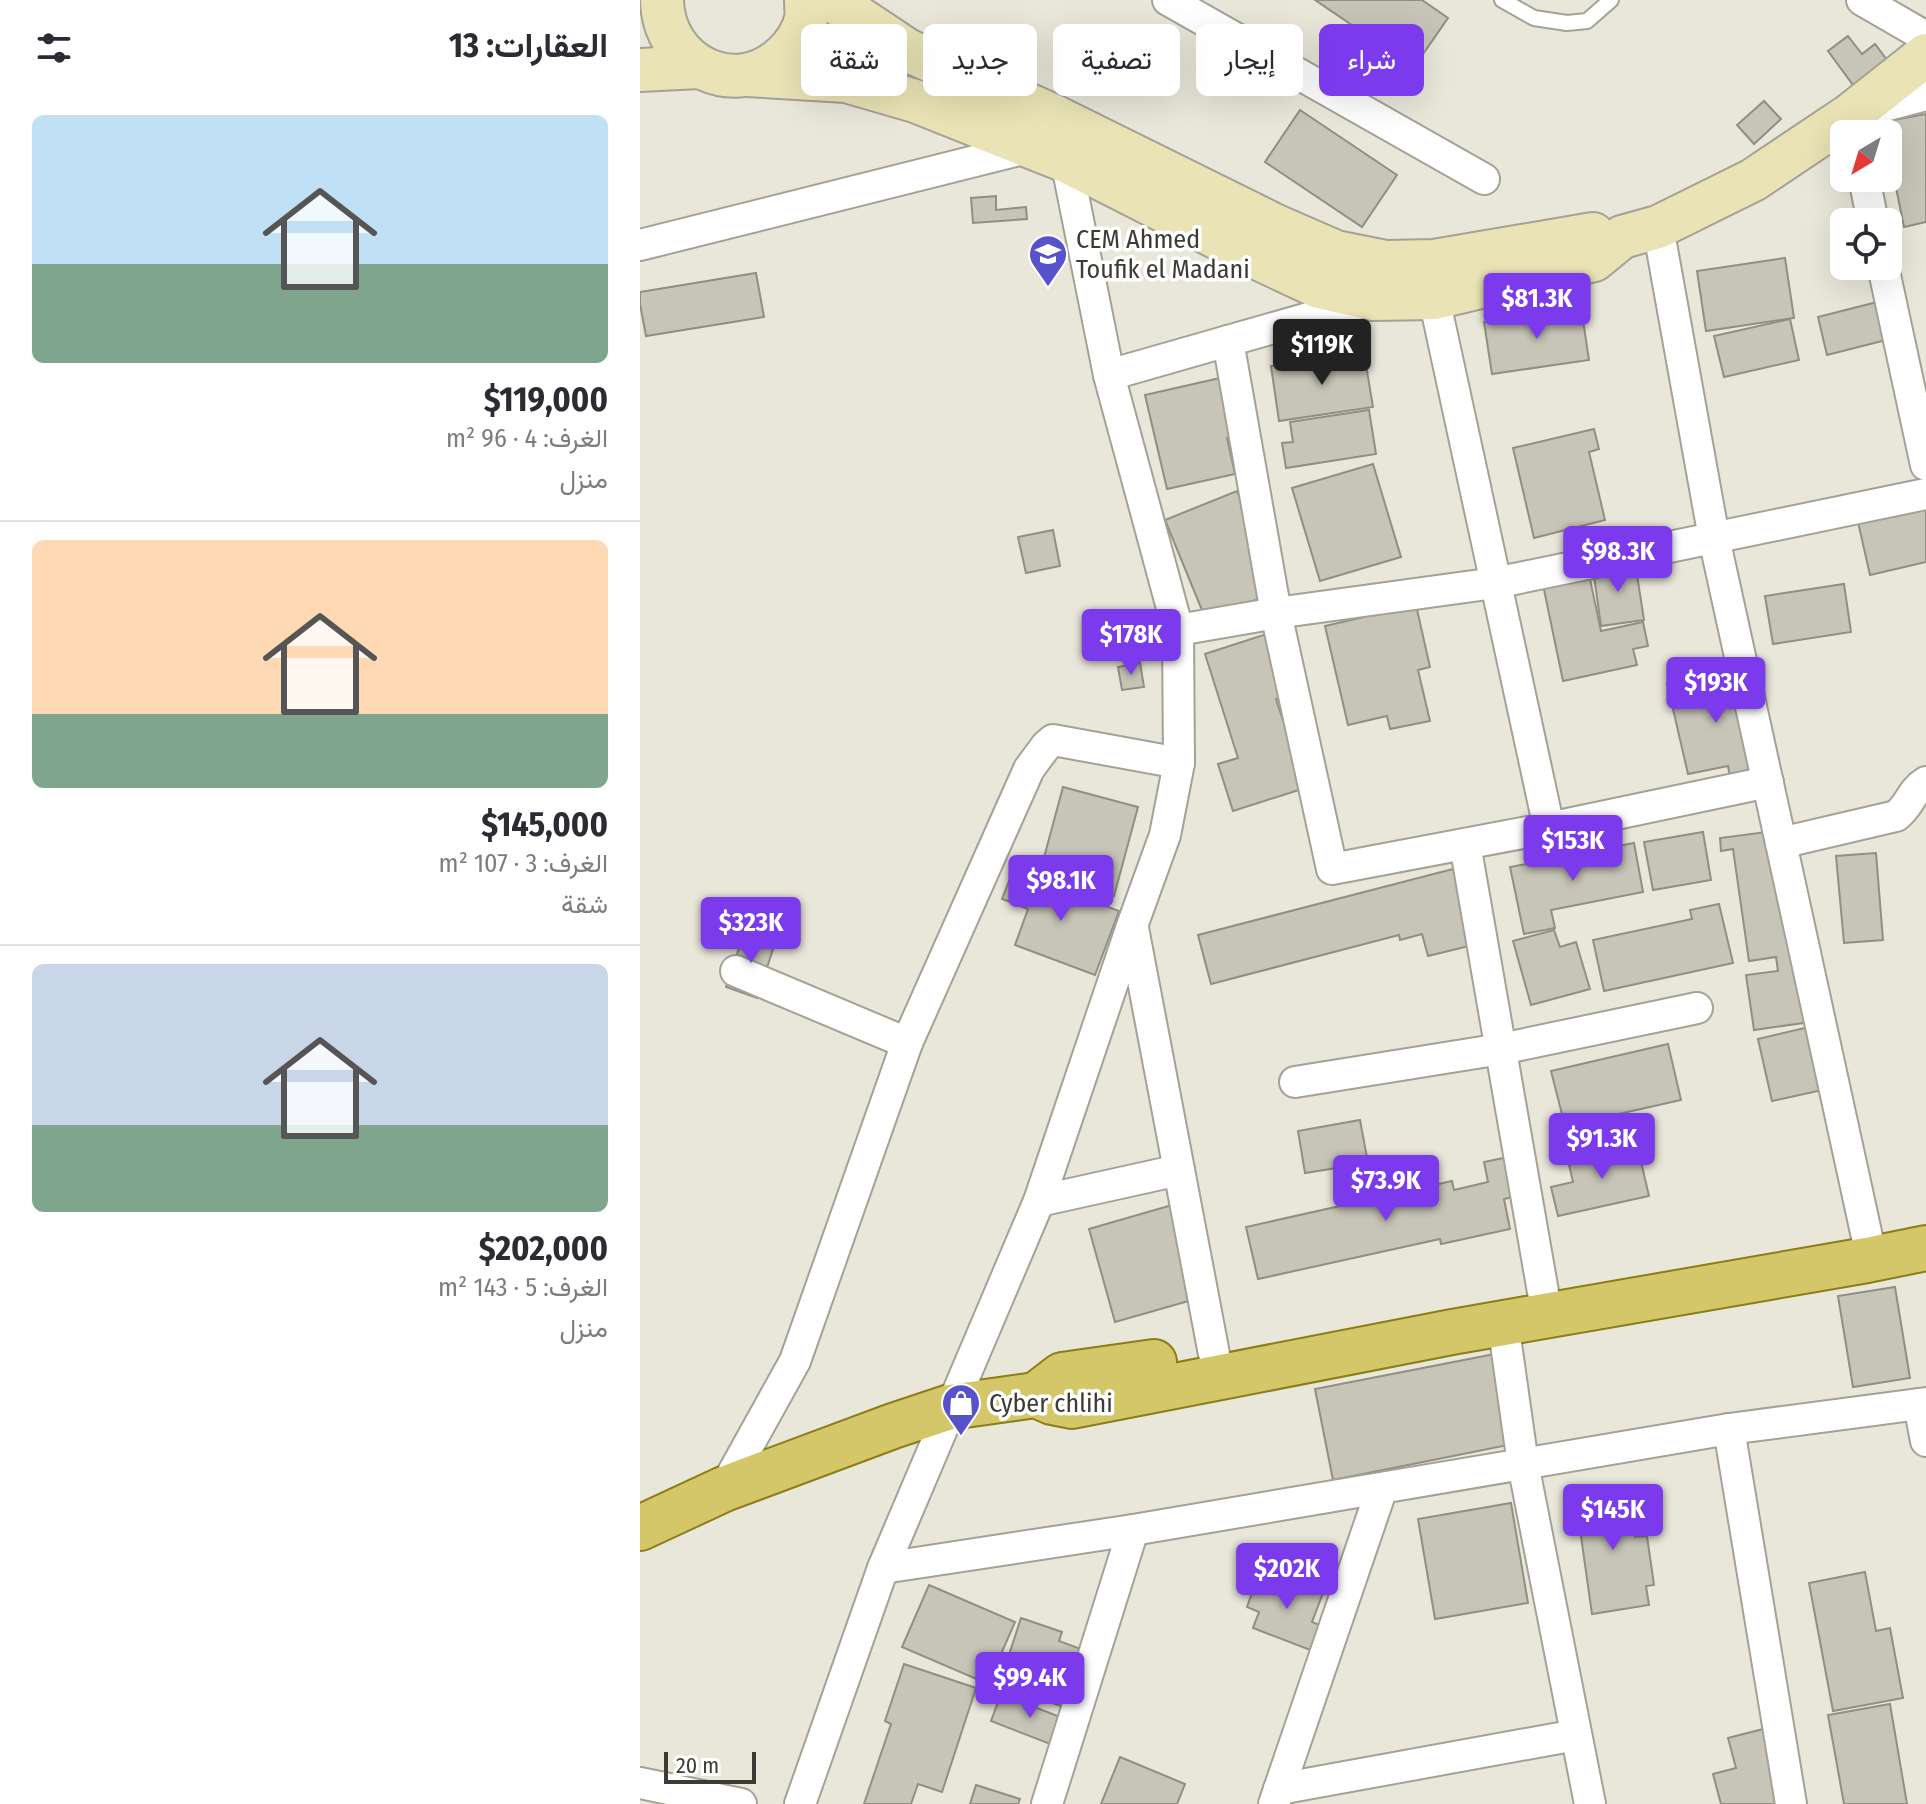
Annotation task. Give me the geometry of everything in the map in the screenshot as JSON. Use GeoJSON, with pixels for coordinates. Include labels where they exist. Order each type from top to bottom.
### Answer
{"type":"FeatureCollection","features":[{"type":"Feature","properties":{"kind":"main road"},"geometry":{"type":"LineString","coordinates":[[640,1528],[724,1489],[893,1426],[950,1407],[1036,1395],[1062,1375],[1214,1354],[1442,1309],[1926,1226]]}},
{"type":"Feature","properties":{"kind":"main road"},"geometry":{"type":"LineString","coordinates":[[1036,1395],[1072,1406],[1503,1323],[1926,1248]]}},
{"type":"Feature","properties":{"kind":"street"},"geometry":{"type":"LineString","coordinates":[[747,75],[773,66],[794,46],[806,21],[806,0]]}},
{"type":"Feature","properties":{"kind":"street"},"geometry":{"type":"LineString","coordinates":[[832,0],[1051,142],[1253,256],[1319,287],[1373,299],[1434,298],[1594,260],[1640,232],[1753,180],[1830,136]]}},
{"type":"Feature","properties":{"kind":"street"},"geometry":{"type":"LineString","coordinates":[[1168,0],[1484,179]]}},
{"type":"Feature","properties":{"kind":"street"},"geometry":{"type":"LineString","coordinates":[[1862,0],[1926,37]]}},
{"type":"Feature","properties":{"kind":"street"},"geometry":{"type":"LineString","coordinates":[[655,7],[679,50],[699,67],[722,75],[846,81],[915,101],[1051,142],[1274,225],[1336,252],[1386,262],[1434,261],[1600,233],[1640,232]]}},
{"type":"Feature","properties":{"kind":"street"},"geometry":{"type":"LineString","coordinates":[[1856,120],[1926,55]]}},
{"type":"Feature","properties":{"kind":"street"},"geometry":{"type":"LineString","coordinates":[[640,70],[699,67]]}},
{"type":"Feature","properties":{"kind":"street"},"geometry":{"type":"LineString","coordinates":[[1862,120],[1926,95]]}},
{"type":"Feature","properties":{"kind":"street"},"geometry":{"type":"LineString","coordinates":[[640,245],[1051,142]]}},
{"type":"Feature","properties":{"kind":"street"},"geometry":{"type":"LineString","coordinates":[[800,1804],[883,1568],[1039,1201],[1165,835],[1179,763],[1178,630],[1109,375],[1051,142]]}},
{"type":"Feature","properties":{"kind":"street"},"geometry":{"type":"LineString","coordinates":[[1640,232],[1714,538],[1867,1237]]}},
{"type":"Feature","properties":{"kind":"street"},"geometry":{"type":"LineString","coordinates":[[1886,280],[1926,465]]}},
{"type":"Feature","properties":{"kind":"street"},"geometry":{"type":"LineString","coordinates":[[1434,298],[1549,828]]}},
{"type":"Feature","properties":{"kind":"street"},"geometry":{"type":"LineString","coordinates":[[1109,375],[1373,299]]}},
{"type":"Feature","properties":{"kind":"street"},"geometry":{"type":"LineString","coordinates":[[1228,341],[1276,613],[1332,869],[1768,782]]}},
{"type":"Feature","properties":{"kind":"street"},"geometry":{"type":"LineString","coordinates":[[1178,630],[1276,613],[1495,583],[1926,494]]}},
{"type":"Feature","properties":{"kind":"street"},"geometry":{"type":"LineString","coordinates":[[724,1489],[795,1361],[907,1043],[1029,769],[1053,740],[1179,763]]}},
{"type":"Feature","properties":{"kind":"street"},"geometry":{"type":"LineString","coordinates":[[1781,843],[1896,816],[1905,810],[1914,791],[1926,782]]}},
{"type":"Feature","properties":{"kind":"street"},"geometry":{"type":"LineString","coordinates":[[1465,844],[1543,1292]]}},
{"type":"Feature","properties":{"kind":"street"},"geometry":{"type":"LineString","coordinates":[[1132,926],[1214,1354]]}},
{"type":"Feature","properties":{"kind":"street"},"geometry":{"type":"LineString","coordinates":[[736,971],[907,1043]]}},
{"type":"Feature","properties":{"kind":"street"},"geometry":{"type":"LineString","coordinates":[[1295,1082],[1501,1049],[1697,1008]]}},
{"type":"Feature","properties":{"kind":"street"},"geometry":{"type":"LineString","coordinates":[[1039,1201],[1179,1170]]}},
{"type":"Feature","properties":{"kind":"street"},"geometry":{"type":"LineString","coordinates":[[1503,1323],[1523,1464],[1590,1804]]}},
{"type":"Feature","properties":{"kind":"street"},"geometry":{"type":"LineString","coordinates":[[883,1568],[1133,1530],[1729,1429],[1922,1403],[1926,1441]]}},
{"type":"Feature","properties":{"kind":"street"},"geometry":{"type":"LineString","coordinates":[[1729,1429],[1791,1804]]}},
{"type":"Feature","properties":{"kind":"street"},"geometry":{"type":"LineString","coordinates":[[1277,1796],[1382,1488]]}},
{"type":"Feature","properties":{"kind":"street"},"geometry":{"type":"LineString","coordinates":[[1047,1804],[1133,1530]]}},
{"type":"Feature","properties":{"kind":"street"},"geometry":{"type":"LineString","coordinates":[[1277,1796],[1576,1735]]}},
{"type":"Feature","properties":{"kind":"street"},"geometry":{"type":"LineString","coordinates":[[640,1783],[741,1804]]}},
{"type":"Feature","properties":{"kind":"lane"},"geometry":{"type":"LineString","coordinates":[[1502,0],[1534,18],[1567,23],[1587,21],[1611,0]]}},
{"type":"Feature","properties":{"kind":"building"},"geometry":{"type":"Polygon","coordinates":[[[1315,0],[1422,0],[1448,18],[1424,53],[1424,24],[1350,24],[1315,0]]]}},
{"type":"Feature","properties":{"kind":"building"},"geometry":{"type":"Polygon","coordinates":[[[1848,36],[1862,54],[1875,44],[1890,64],[1856,89],[1828,51],[1848,36]]]}},
{"type":"Feature","properties":{"kind":"building"},"geometry":{"type":"Polygon","coordinates":[[[1764,101],[1781,119],[1754,144],[1737,125],[1764,101]]]}},
{"type":"Feature","properties":{"kind":"building"},"geometry":{"type":"Polygon","coordinates":[[[1300,110],[1397,175],[1362,227],[1265,162],[1300,110]]]}},
{"type":"Feature","properties":{"kind":"building"},"geometry":{"type":"Polygon","coordinates":[[[1926,114],[1926,222],[1904,227],[1897,192],[1902,192],[1902,120],[1894,120],[1926,114]]]}},
{"type":"Feature","properties":{"kind":"building"},"geometry":{"type":"Polygon","coordinates":[[[996,196],[996,210],[1026,207],[1027,219],[973,223],[971,198],[996,196]]]}},
{"type":"Feature","properties":{"kind":"building"},"geometry":{"type":"Polygon","coordinates":[[[1785,258],[1794,318],[1706,331],[1697,271],[1785,258]]]}},
{"type":"Feature","properties":{"kind":"building"},"geometry":{"type":"Polygon","coordinates":[[[756,273],[764,317],[646,336],[640,292],[756,273]]]}},
{"type":"Feature","properties":{"kind":"building"},"geometry":{"type":"Polygon","coordinates":[[[1881,301],[1890,339],[1827,355],[1818,317],[1881,301]]]}},
{"type":"Feature","properties":{"kind":"building"},"geometry":{"type":"Polygon","coordinates":[[[1581,307],[1589,360],[1492,374],[1484,322],[1581,307]]]}},
{"type":"Feature","properties":{"kind":"building"},"geometry":{"type":"Polygon","coordinates":[[[1790,319],[1799,360],[1724,377],[1714,336],[1790,319]]]}},
{"type":"Feature","properties":{"kind":"building"},"geometry":{"type":"Polygon","coordinates":[[[1364,353],[1373,407],[1279,421],[1271,366],[1364,353]]]}},
{"type":"Feature","properties":{"kind":"building"},"geometry":{"type":"Polygon","coordinates":[[[1220,378],[1234,437],[1227,438],[1235,474],[1167,489],[1145,395],[1220,378]]]}},
{"type":"Feature","properties":{"kind":"building"},"geometry":{"type":"Polygon","coordinates":[[[1369,410],[1376,454],[1286,468],[1282,443],[1293,442],[1290,422],[1369,410]]]}},
{"type":"Feature","properties":{"kind":"building"},"geometry":{"type":"Polygon","coordinates":[[[1594,429],[1599,449],[1589,452],[1605,520],[1534,538],[1513,448],[1594,429]]]}},
{"type":"Feature","properties":{"kind":"building"},"geometry":{"type":"Polygon","coordinates":[[[1373,464],[1401,557],[1320,581],[1292,488],[1373,464]]]}},
{"type":"Feature","properties":{"kind":"building"},"geometry":{"type":"Polygon","coordinates":[[[1237,491],[1278,591],[1206,620],[1165,520],[1237,491]]]}},
{"type":"Feature","properties":{"kind":"building"},"geometry":{"type":"Polygon","coordinates":[[[1926,506],[1926,562],[1870,575],[1858,522],[1926,506]]]}},
{"type":"Feature","properties":{"kind":"building"},"geometry":{"type":"Polygon","coordinates":[[[1053,530],[1060,566],[1026,573],[1018,537],[1053,530]]]}},
{"type":"Feature","properties":{"kind":"building"},"geometry":{"type":"Polygon","coordinates":[[[1635,562],[1644,620],[1601,626],[1593,569],[1635,562]]]}},
{"type":"Feature","properties":{"kind":"building"},"geometry":{"type":"Polygon","coordinates":[[[1588,570],[1601,631],[1643,622],[1648,646],[1633,649],[1637,665],[1563,681],[1542,580],[1588,570]]]}},
{"type":"Feature","properties":{"kind":"building"},"geometry":{"type":"Polygon","coordinates":[[[1844,584],[1851,632],[1773,644],[1765,596],[1844,584]]]}},
{"type":"Feature","properties":{"kind":"building"},"geometry":{"type":"Polygon","coordinates":[[[1416,605],[1430,667],[1418,670],[1430,721],[1390,729],[1387,716],[1348,725],[1325,626],[1416,605]]]}},
{"type":"Feature","properties":{"kind":"building"},"geometry":{"type":"Polygon","coordinates":[[[1273,632],[1293,693],[1276,699],[1305,788],[1233,811],[1218,764],[1238,758],[1205,654],[1273,632]]]}},
{"type":"Feature","properties":{"kind":"building"},"geometry":{"type":"Polygon","coordinates":[[[1140,663],[1144,687],[1122,690],[1118,667],[1140,663]]]}},
{"type":"Feature","properties":{"kind":"building"},"geometry":{"type":"Polygon","coordinates":[[[1733,668],[1771,769],[1730,778],[1728,766],[1688,774],[1667,683],[1733,668]]]}},
{"type":"Feature","properties":{"kind":"building"},"geometry":{"type":"Polygon","coordinates":[[[1063,787],[1138,807],[1114,896],[1039,876],[1063,787]]]}},
{"type":"Feature","properties":{"kind":"building"},"geometry":{"type":"Polygon","coordinates":[[[1790,829],[1818,1021],[1754,1030],[1746,975],[1778,971],[1776,957],[1749,961],[1733,849],[1721,851],[1720,838],[1790,829]]]}},
{"type":"Feature","properties":{"kind":"building"},"geometry":{"type":"Polygon","coordinates":[[[1703,832],[1711,880],[1653,890],[1644,842],[1703,832]]]}},
{"type":"Feature","properties":{"kind":"building"},"geometry":{"type":"Polygon","coordinates":[[[1634,843],[1643,892],[1551,910],[1555,928],[1524,934],[1510,867],[1634,843]]]}},
{"type":"Feature","properties":{"kind":"building"},"geometry":{"type":"Polygon","coordinates":[[[1876,853],[1883,940],[1844,943],[1836,856],[1876,853]]]}},
{"type":"Feature","properties":{"kind":"building"},"geometry":{"type":"Polygon","coordinates":[[[1453,869],[1473,945],[1428,956],[1422,934],[1400,940],[1399,935],[1211,984],[1198,935],[1453,869]]]}},
{"type":"Feature","properties":{"kind":"building"},"geometry":{"type":"Polygon","coordinates":[[[1013,871],[1119,911],[1095,975],[1015,945],[1028,909],[1002,899],[1013,871]]]}},
{"type":"Feature","properties":{"kind":"building"},"geometry":{"type":"Polygon","coordinates":[[[1719,904],[1733,963],[1604,991],[1593,940],[1692,919],[1690,910],[1719,904]]]}},
{"type":"Feature","properties":{"kind":"building"},"geometry":{"type":"Polygon","coordinates":[[[1554,930],[1560,947],[1576,942],[1590,989],[1531,1005],[1513,941],[1554,930]]]}},
{"type":"Feature","properties":{"kind":"building"},"geometry":{"type":"Polygon","coordinates":[[[744,933],[775,943],[757,998],[726,987],[744,933]]]}},
{"type":"Feature","properties":{"kind":"building"},"geometry":{"type":"Polygon","coordinates":[[[1822,1024],[1836,1087],[1772,1101],[1758,1039],[1822,1024]]]}},
{"type":"Feature","properties":{"kind":"building"},"geometry":{"type":"Polygon","coordinates":[[[1668,1044],[1681,1100],[1565,1126],[1551,1071],[1668,1044]]]}},
{"type":"Feature","properties":{"kind":"building"},"geometry":{"type":"Polygon","coordinates":[[[1360,1120],[1368,1163],[1305,1173],[1298,1131],[1360,1120]]]}},
{"type":"Feature","properties":{"kind":"building"},"geometry":{"type":"Polygon","coordinates":[[[1637,1144],[1649,1196],[1558,1216],[1551,1187],[1573,1182],[1568,1160],[1637,1144]]]}},
{"type":"Feature","properties":{"kind":"building"},"geometry":{"type":"Polygon","coordinates":[[[1513,1156],[1522,1195],[1504,1199],[1510,1229],[1441,1244],[1440,1239],[1258,1279],[1246,1227],[1452,1181],[1454,1190],[1488,1182],[1484,1162],[1513,1156]]]}},
{"type":"Feature","properties":{"kind":"building"},"geometry":{"type":"Polygon","coordinates":[[[1172,1205],[1199,1298],[1115,1322],[1089,1229],[1172,1205]]]}},
{"type":"Feature","properties":{"kind":"building"},"geometry":{"type":"Polygon","coordinates":[[[1895,1287],[1910,1378],[1853,1387],[1838,1296],[1895,1287]]]}},
{"type":"Feature","properties":{"kind":"building"},"geometry":{"type":"Polygon","coordinates":[[[1505,1352],[1523,1442],[1333,1480],[1315,1389],[1505,1352]]]}},
{"type":"Feature","properties":{"kind":"building"},"geometry":{"type":"Polygon","coordinates":[[[1628,1488],[1635,1537],[1647,1536],[1654,1585],[1646,1586],[1649,1605],[1592,1614],[1575,1494],[1628,1488]]]}},
{"type":"Feature","properties":{"kind":"building"},"geometry":{"type":"Polygon","coordinates":[[[1511,1503],[1528,1603],[1435,1619],[1418,1519],[1511,1503]]]}},
{"type":"Feature","properties":{"kind":"building"},"geometry":{"type":"Polygon","coordinates":[[[1260,1570],[1323,1593],[1312,1622],[1327,1628],[1318,1653],[1253,1628],[1259,1612],[1247,1607],[1260,1570]]]}},
{"type":"Feature","properties":{"kind":"building"},"geometry":{"type":"Polygon","coordinates":[[[1865,1572],[1876,1631],[1890,1628],[1903,1698],[1833,1711],[1809,1583],[1865,1572]]]}},
{"type":"Feature","properties":{"kind":"building"},"geometry":{"type":"Polygon","coordinates":[[[929,1585],[1015,1622],[988,1684],[902,1647],[929,1585]]]}},
{"type":"Feature","properties":{"kind":"building"},"geometry":{"type":"Polygon","coordinates":[[[1021,1618],[1062,1632],[1059,1641],[1089,1652],[1070,1709],[1022,1693],[1028,1675],[1005,1667],[1021,1618]]]}},
{"type":"Feature","properties":{"kind":"building"},"geometry":{"type":"Polygon","coordinates":[[[904,1664],[976,1688],[942,1792],[918,1784],[911,1804],[864,1804],[891,1724],[885,1721],[904,1664]]]}},
{"type":"Feature","properties":{"kind":"building"},"geometry":{"type":"Polygon","coordinates":[[[1001,1694],[1068,1720],[1058,1747],[991,1721],[1001,1694]]]}},
{"type":"Feature","properties":{"kind":"building"},"geometry":{"type":"Polygon","coordinates":[[[1890,1704],[1907,1804],[1844,1804],[1828,1715],[1890,1704]]]}},
{"type":"Feature","properties":{"kind":"building"},"geometry":{"type":"Polygon","coordinates":[[[1771,1727],[1802,1786],[1807,1804],[1721,1804],[1713,1774],[1736,1768],[1728,1738],[1771,1727]]]}},
{"type":"Feature","properties":{"kind":"building"},"geometry":{"type":"Polygon","coordinates":[[[1120,1757],[1185,1784],[1177,1804],[1101,1804],[1120,1757]]]}},
{"type":"Feature","properties":{"kind":"building"},"geometry":{"type":"Polygon","coordinates":[[[976,1785],[1020,1799],[1018,1804],[970,1804],[976,1785]]]}},
{"type":"Feature","properties":{"kind":"place","name":"CEM Ahmed Toufik el Madani"},"geometry":{"type":"Point","coordinates":[1048,288]}},
{"type":"Feature","properties":{"kind":"place","name":"Cyber chlihi"},"geometry":{"type":"Point","coordinates":[961,1437]}}]}
